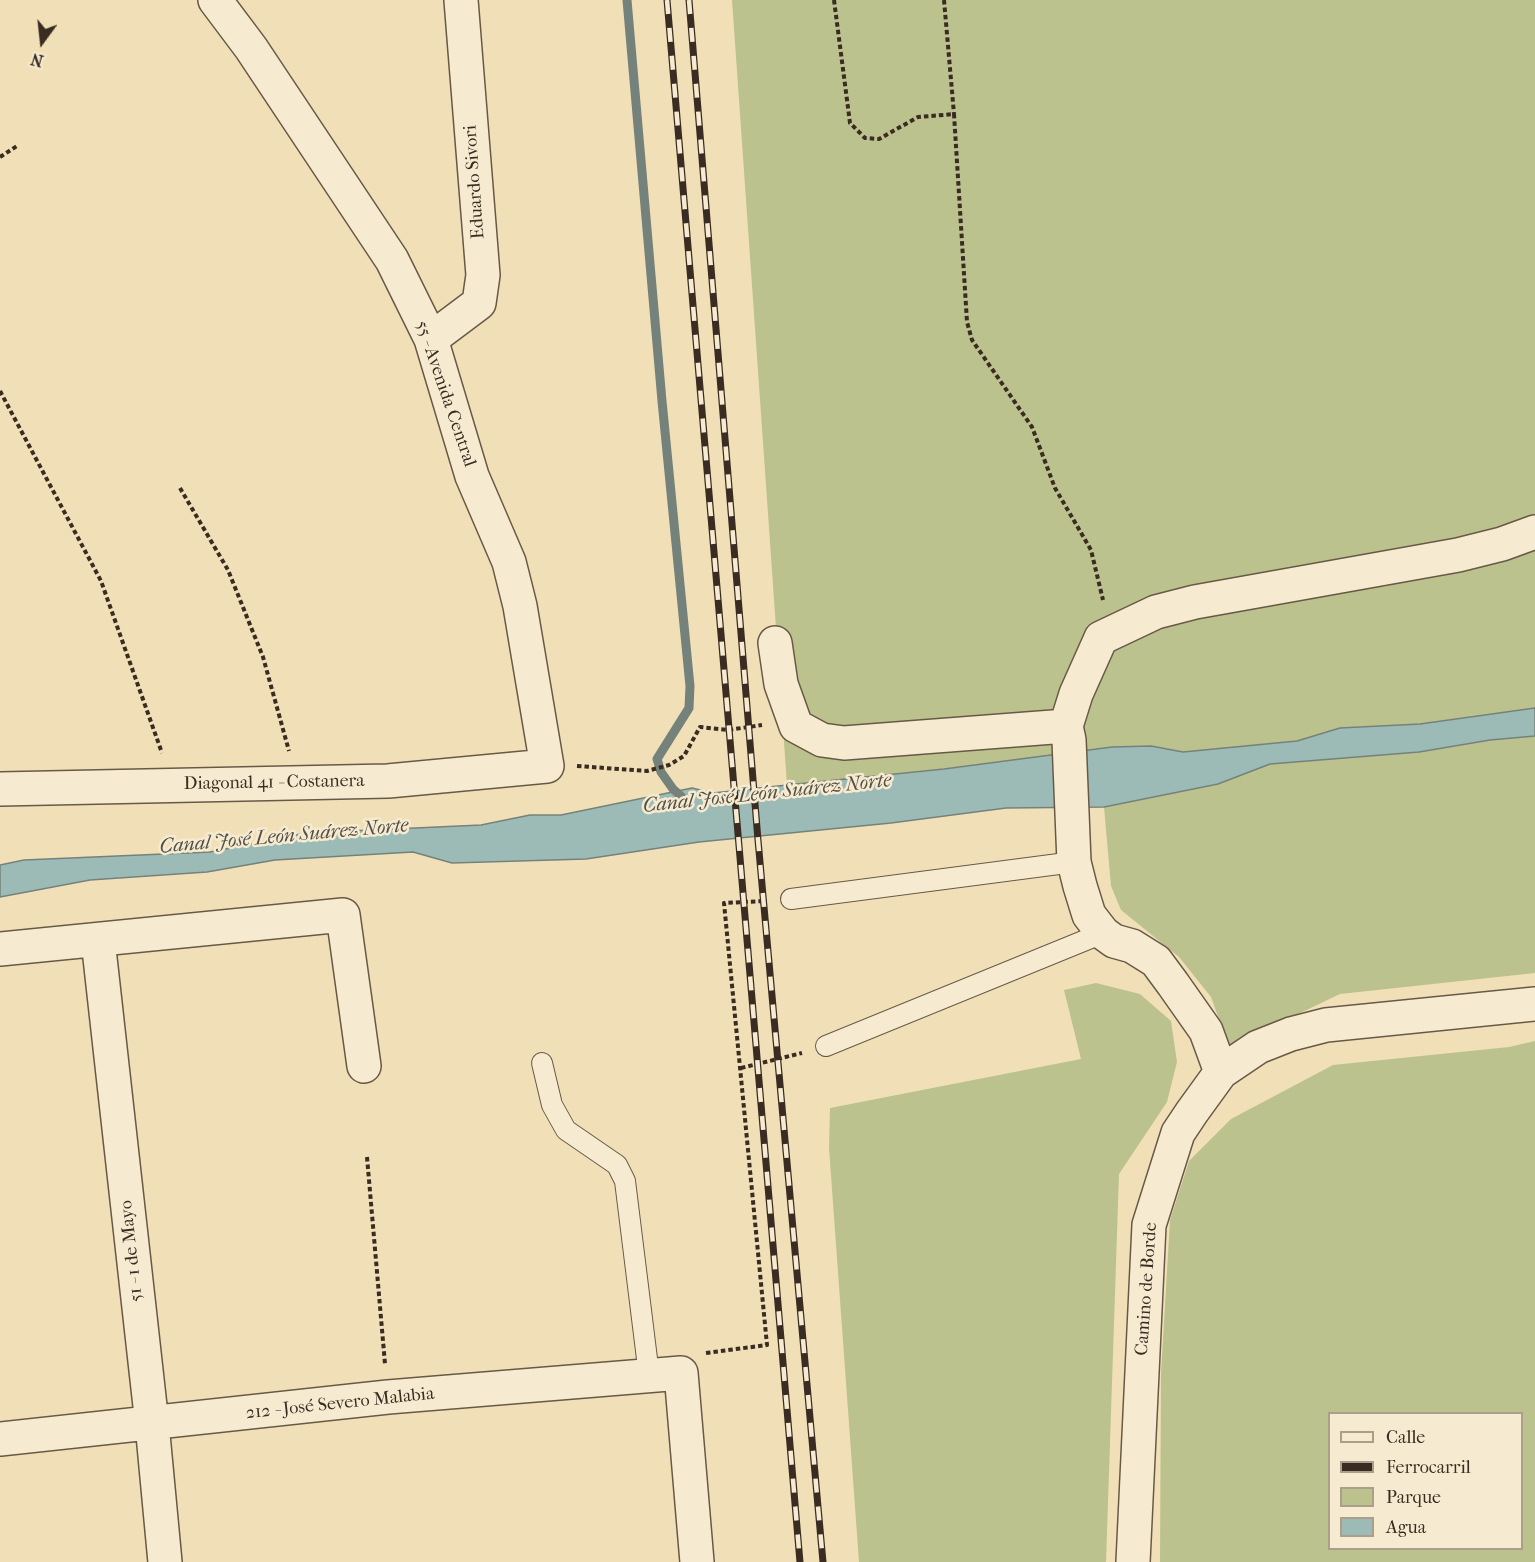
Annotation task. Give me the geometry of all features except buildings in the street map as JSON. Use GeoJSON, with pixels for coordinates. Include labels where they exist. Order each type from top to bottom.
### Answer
{"type":"FeatureCollection","features":[{"type":"Feature","properties":{"kind":"street","name":"55 - Avenida Central"},"geometry":{"type":"LineString","coordinates":[[215,0],[251,48],[392,260],[430,339],[472,476],[509,562],[520,606],[547,766]]}},
{"type":"Feature","properties":{"kind":"street","name":"Eduardo Sivori"},"geometry":{"type":"LineString","coordinates":[[430,339],[479,303],[483,275],[461,0]]}},
{"type":"Feature","properties":{"kind":"street"},"geometry":{"type":"LineString","coordinates":[[1221,1072],[1206,1031],[1156,961],[1132,946],[1114,941],[1103,933],[1089,915],[1074,862],[1068,733],[1076,694],[1101,638],[1156,612],[1195,602],[1458,555],[1502,544],[1535,532]]}},
{"type":"Feature","properties":{"kind":"street"},"geometry":{"type":"LineString","coordinates":[[775,644],[781,684],[792,718],[796,726],[822,740],[844,743],[1068,733]]}},
{"type":"Feature","properties":{"kind":"street","name":"Diagonal 41 - Costanera"},"geometry":{"type":"LineString","coordinates":[[0,789],[297,781],[388,781],[547,766]]}},
{"type":"Feature","properties":{"kind":"street"},"geometry":{"type":"LineString","coordinates":[[0,949],[343,915],[364,1066]]}},
{"type":"Feature","properties":{"kind":"street","name":"51 - 1 de Mayo"},"geometry":{"type":"LineString","coordinates":[[98,939],[152,1424],[165,1562]]}},
{"type":"Feature","properties":{"kind":"street","name":"Camino de Borde"},"geometry":{"type":"LineString","coordinates":[[1133,1562],[1149,1225],[1178,1133],[1221,1072],[1258,1047],[1326,1025],[1535,1004]]}},
{"type":"Feature","properties":{"kind":"street"},"geometry":{"type":"LineString","coordinates":[[681,1373],[697,1562]]}},
{"type":"Feature","properties":{"kind":"street","name":"212 - José Severo Malabia"},"geometry":{"type":"LineString","coordinates":[[0,1439],[388,1398],[681,1373]]}},
{"type":"Feature","properties":{"kind":"lane"},"geometry":{"type":"LineString","coordinates":[[791,899],[1074,862]]}},
{"type":"Feature","properties":{"kind":"lane"},"geometry":{"type":"LineString","coordinates":[[826,1046],[1103,933]]}},
{"type":"Feature","properties":{"kind":"lane"},"geometry":{"type":"LineString","coordinates":[[542,1063],[552,1105],[566,1130],[617,1165],[625,1181],[649,1375]]}},
{"type":"Feature","properties":{"kind":"path"},"geometry":{"type":"LineString","coordinates":[[834,0],[849,123],[865,138],[879,139],[918,117],[954,114]]}},
{"type":"Feature","properties":{"kind":"path"},"geometry":{"type":"LineString","coordinates":[[944,0],[954,114],[967,322],[972,340],[1032,427],[1055,488],[1091,550],[1102,592],[1101,638]]}},
{"type":"Feature","properties":{"kind":"path"},"geometry":{"type":"LineString","coordinates":[[0,157],[17,146]]}},
{"type":"Feature","properties":{"kind":"path"},"geometry":{"type":"LineString","coordinates":[[0,391],[101,581],[173,784]]}},
{"type":"Feature","properties":{"kind":"path"},"geometry":{"type":"LineString","coordinates":[[180,488],[228,570],[263,657],[297,781]]}},
{"type":"Feature","properties":{"kind":"path"},"geometry":{"type":"LineString","coordinates":[[547,766],[647,771],[669,765],[684,756],[700,727],[728,730],[770,724]]}},
{"type":"Feature","properties":{"kind":"path"},"geometry":{"type":"LineString","coordinates":[[681,1373],[688,1355],[767,1345],[724,903],[791,899]]}},
{"type":"Feature","properties":{"kind":"path"},"geometry":{"type":"LineString","coordinates":[[741,1068],[780,1060],[826,1046]]}},
{"type":"Feature","properties":{"kind":"path"},"geometry":{"type":"LineString","coordinates":[[367,1157],[388,1398]]}},
{"type":"Feature","properties":{"kind":"green space"},"geometry":{"type":"Polygon","coordinates":[[[732,0],[1535,0],[1535,708],[1420,724],[1340,728],[1297,741],[1183,752],[1151,746],[1112,747],[944,769],[787,785],[732,0]]]}},
{"type":"Feature","properties":{"kind":"green space"},"geometry":{"type":"Polygon","coordinates":[[[1535,736],[1535,973],[1340,994],[1229,1047],[1211,997],[1179,957],[1121,910],[1111,886],[1104,807],[1218,784],[1270,764],[1419,752],[1490,740],[1535,736]]]}},
{"type":"Feature","properties":{"kind":"green space"},"geometry":{"type":"Polygon","coordinates":[[[1096,983],[1140,994],[1171,1021],[1177,1062],[1167,1102],[1119,1174],[1106,1562],[859,1562],[829,1148],[830,1108],[1081,1059],[1064,990],[1096,983]]]}},
{"type":"Feature","properties":{"kind":"green space"},"geometry":{"type":"Polygon","coordinates":[[[1535,1041],[1535,1562],[1160,1562],[1161,1373],[1170,1220],[1189,1161],[1231,1119],[1333,1065],[1509,1047],[1535,1041]]]}},
{"type":"Feature","properties":{"kind":"water","name":"Canal José León Suárez Norte"},"geometry":{"type":"Polygon","coordinates":[[[1535,708],[1535,736],[1490,740],[1419,752],[1270,764],[1218,784],[1104,807],[1006,808],[891,823],[699,842],[586,859],[452,863],[413,852],[275,860],[207,872],[90,880],[0,897],[0,865],[24,860],[210,852],[306,833],[481,825],[530,815],[561,815],[692,788],[713,793],[944,769],[1112,747],[1151,746],[1183,752],[1297,741],[1340,728],[1420,724],[1535,708]]]}},
{"type":"Feature","properties":{"kind":"waterway","name":"Canal José León Suárez Norte"},"geometry":{"type":"LineString","coordinates":[[627,0],[662,401],[690,686],[689,708],[657,759],[661,772],[673,789],[683,798]]}},
{"type":"Feature","properties":{"kind":"railway"},"geometry":{"type":"LineString","coordinates":[[667,0],[800,1562]]}},
{"type":"Feature","properties":{"kind":"railway"},"geometry":{"type":"LineString","coordinates":[[689,0],[758,840],[823,1562]]}}]}
